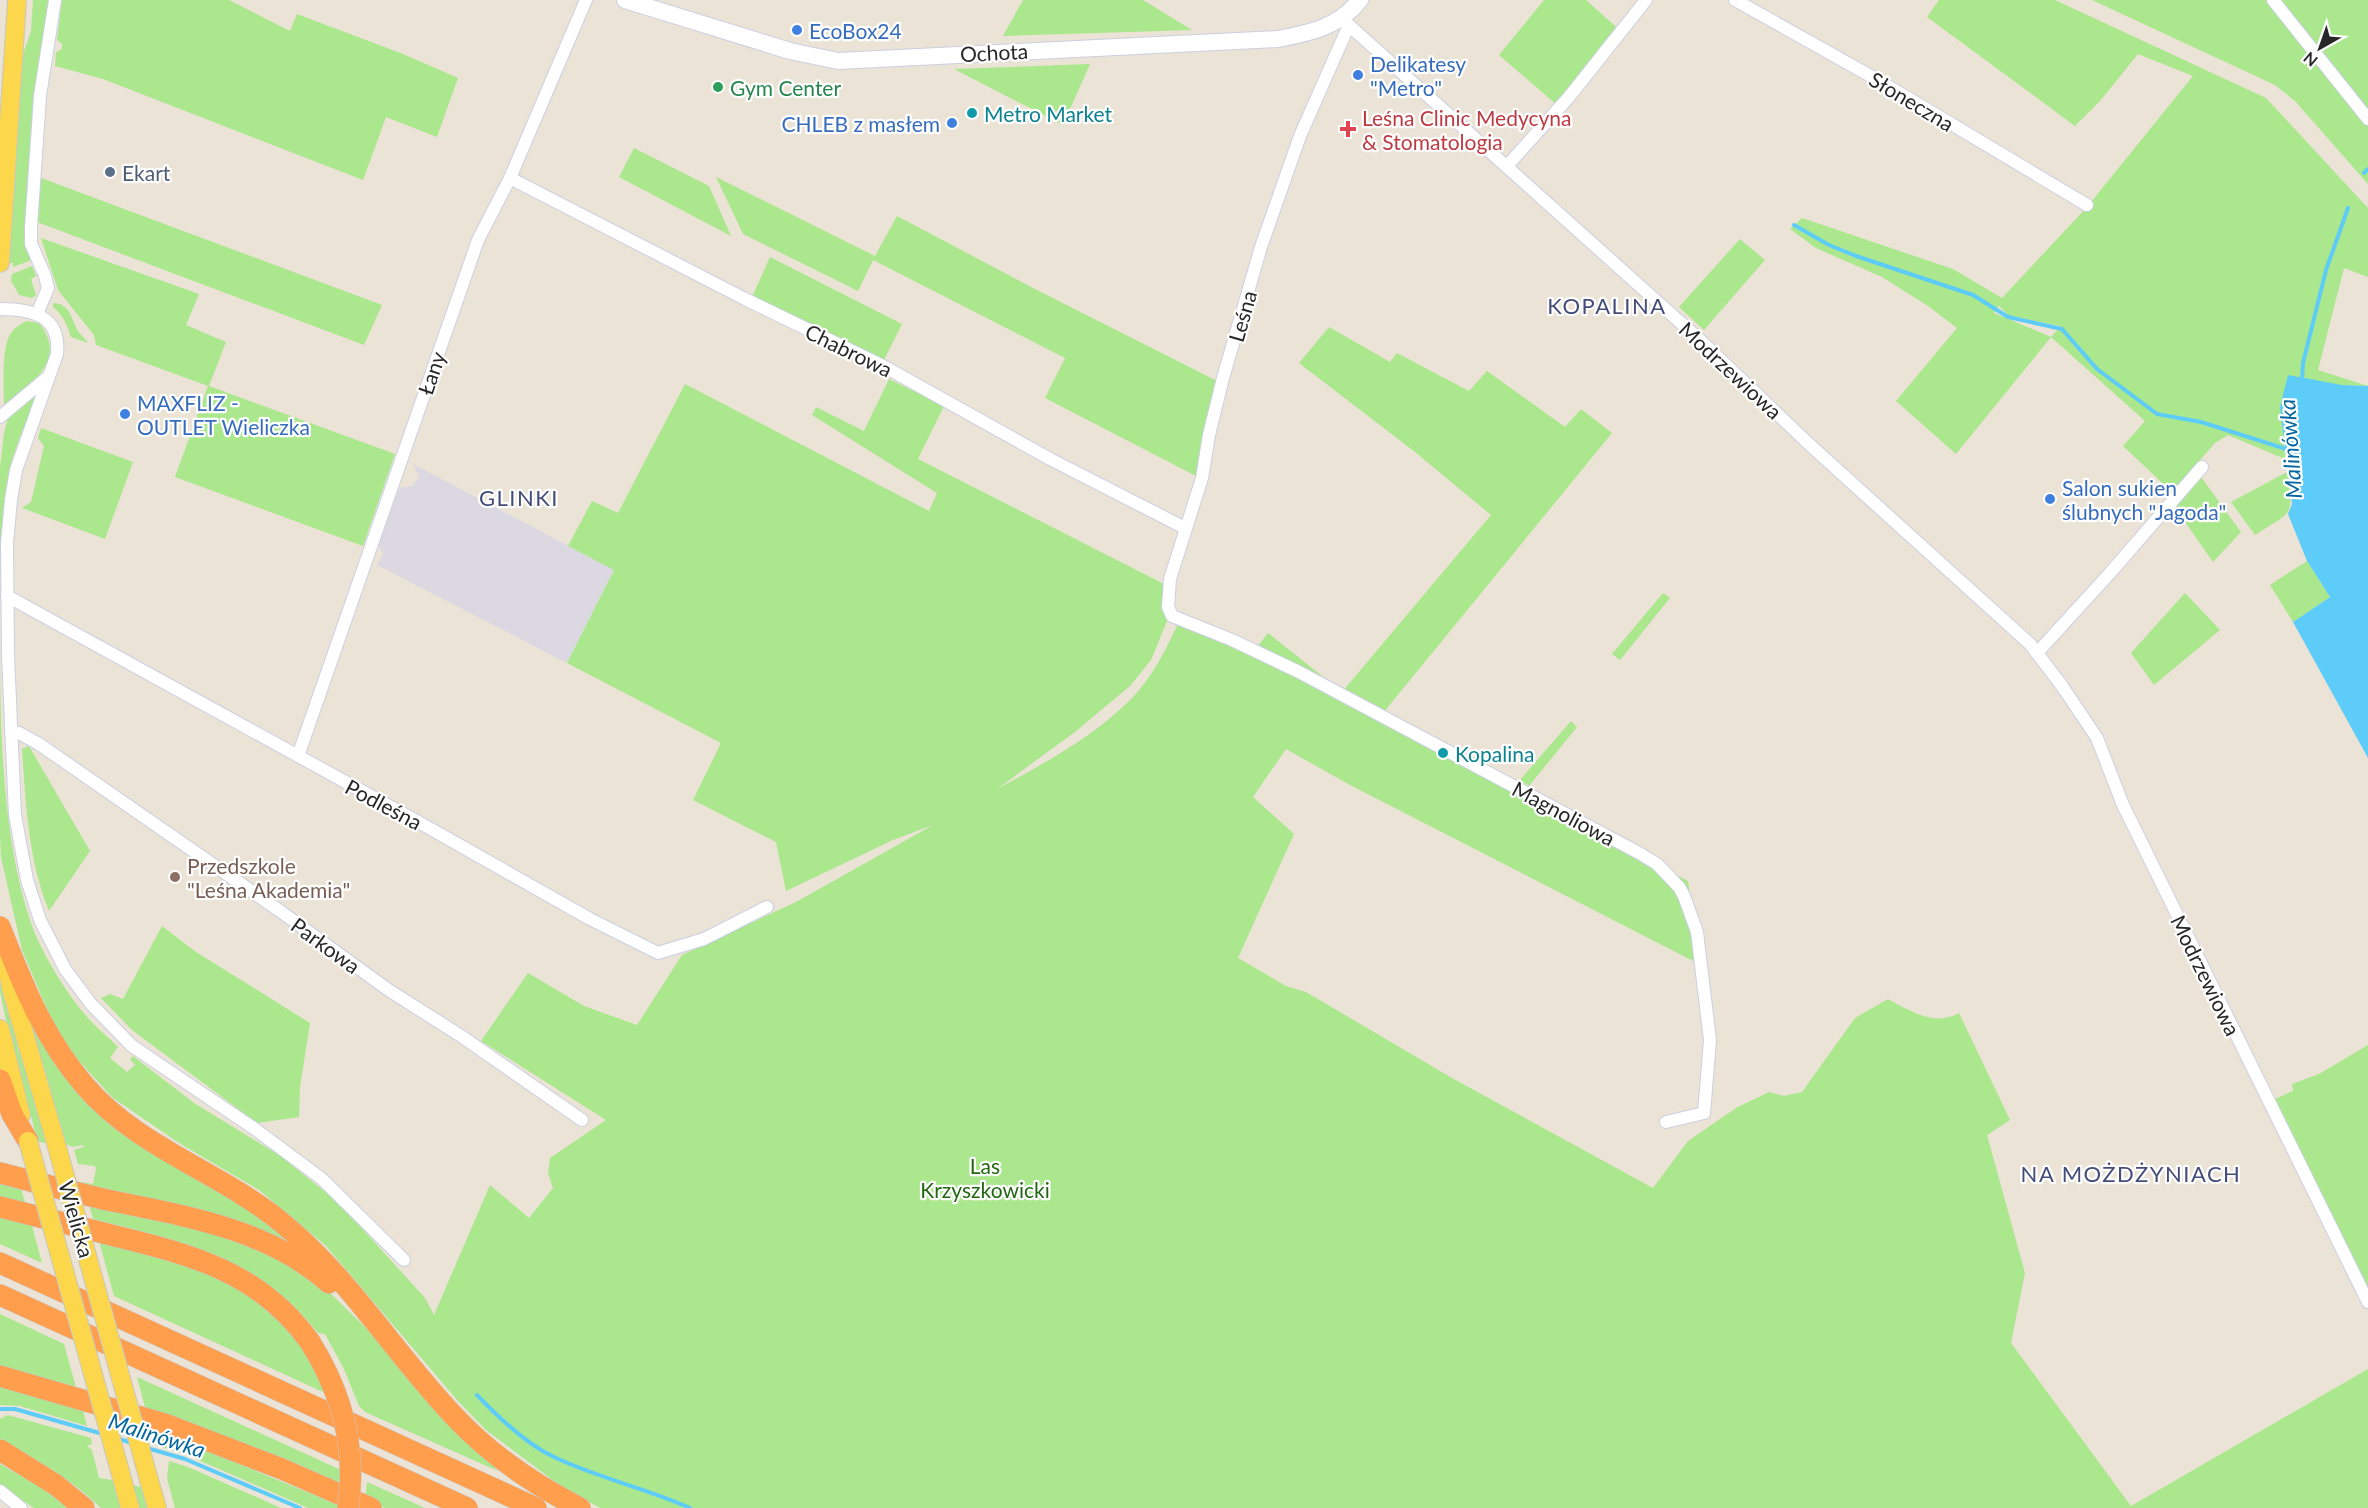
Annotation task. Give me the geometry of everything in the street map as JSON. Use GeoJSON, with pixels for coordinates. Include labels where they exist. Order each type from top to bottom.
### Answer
{"type":"FeatureCollection","features":[{"type":"Feature","properties":{"kind":"highway"},"geometry":{"type":"LineString","coordinates":[[0,928],[40,1023],[63,1059],[87,1088],[129,1126],[237,1190],[282,1222],[331,1269],[372,1321],[453,1415],[480,1442],[507,1464],[580,1508]]}},
{"type":"Feature","properties":{"kind":"highway"},"geometry":{"type":"LineString","coordinates":[[0,1080],[12,1114],[28,1141]]}},
{"type":"Feature","properties":{"kind":"highway"},"geometry":{"type":"LineString","coordinates":[[0,1173],[162,1211],[253,1237],[309,1267],[372,1321]]}},
{"type":"Feature","properties":{"kind":"highway"},"geometry":{"type":"LineString","coordinates":[[0,1207],[165,1248],[211,1263],[242,1279],[284,1311],[310,1342],[325,1367],[343,1412],[351,1464],[348,1508]]}},
{"type":"Feature","properties":{"kind":"highway"},"geometry":{"type":"LineString","coordinates":[[0,1263],[536,1508]]}},
{"type":"Feature","properties":{"kind":"highway"},"geometry":{"type":"LineString","coordinates":[[0,1295],[467,1508]]}},
{"type":"Feature","properties":{"kind":"highway"},"geometry":{"type":"LineString","coordinates":[[0,1376],[194,1434],[372,1508]]}},
{"type":"Feature","properties":{"kind":"highway"},"geometry":{"type":"LineString","coordinates":[[0,1450],[56,1485],[84,1508]]}},
{"type":"Feature","properties":{"kind":"main road"},"geometry":{"type":"LineString","coordinates":[[0,263],[17,0]]}},
{"type":"Feature","properties":{"kind":"main road","name":"Wielicka"},"geometry":{"type":"LineString","coordinates":[[0,928],[11,988],[157,1508]]}},
{"type":"Feature","properties":{"kind":"main road","name":"Wielicka"},"geometry":{"type":"LineString","coordinates":[[0,1029],[28,1141],[130,1508]]}},
{"type":"Feature","properties":{"kind":"street"},"geometry":{"type":"LineString","coordinates":[[37,314],[48,288],[31,243],[31,227],[40,96],[55,0]]}},
{"type":"Feature","properties":{"kind":"street","name":"Łany"},"geometry":{"type":"LineString","coordinates":[[298,756],[478,240],[510,178],[586,0]]}},
{"type":"Feature","properties":{"kind":"street","name":"Ochota"},"geometry":{"type":"LineString","coordinates":[[625,0],[790,51],[837,61],[1278,39],[1346,22],[1360,0]]}},
{"type":"Feature","properties":{"kind":"street"},"geometry":{"type":"LineString","coordinates":[[1507,166],[1569,96],[1646,0]]}},
{"type":"Feature","properties":{"kind":"street","name":"Słoneczna"},"geometry":{"type":"LineString","coordinates":[[1735,0],[1885,85],[2087,205]]}},
{"type":"Feature","properties":{"kind":"street"},"geometry":{"type":"LineString","coordinates":[[2273,0],[2368,119]]}},
{"type":"Feature","properties":{"kind":"street","name":"Modrzewiowa"},"geometry":{"type":"LineString","coordinates":[[1346,22],[1700,340],[1810,445],[1980,597],[2037,653],[2097,738],[2123,805],[2368,1302]]}},
{"type":"Feature","properties":{"kind":"street","name":"Leśna"},"geometry":{"type":"LineString","coordinates":[[1172,616],[1168,607],[1170,579],[1202,478],[1209,435],[1224,378],[1275,202],[1346,22]]}},
{"type":"Feature","properties":{"kind":"street","name":"Chabrowa"},"geometry":{"type":"LineString","coordinates":[[510,178],[885,368],[1050,459],[1185,528]]}},
{"type":"Feature","properties":{"kind":"street"},"geometry":{"type":"LineString","coordinates":[[0,309],[19,309],[37,314],[50,322],[59,341],[57,354],[16,470],[9,520],[7,596],[15,814],[27,880],[40,920],[51,945],[91,1004],[132,1046],[255,1129],[322,1179],[404,1260]]}},
{"type":"Feature","properties":{"kind":"street"},"geometry":{"type":"LineString","coordinates":[[0,417],[49,376]]}},
{"type":"Feature","properties":{"kind":"street"},"geometry":{"type":"LineString","coordinates":[[2037,653],[2202,467]]}},
{"type":"Feature","properties":{"kind":"street","name":"Podleśna"},"geometry":{"type":"LineString","coordinates":[[7,596],[590,919],[658,953],[704,939],[767,907]]}},
{"type":"Feature","properties":{"kind":"street","name":"Magnoliowa"},"geometry":{"type":"LineString","coordinates":[[1172,616],[1232,640],[1299,672],[1657,864],[1684,896],[1697,932],[1710,1040],[1704,1113],[1666,1122]]}},
{"type":"Feature","properties":{"kind":"street","name":"Parkowa"},"geometry":{"type":"LineString","coordinates":[[11,733],[19,734],[39,744],[280,911],[387,989],[461,1036],[582,1120]]}},
{"type":"Feature","properties":{"kind":"street"},"geometry":{"type":"LineString","coordinates":[[0,1491],[21,1508]]}},
{"type":"Feature","properties":{"kind":"shaded area"},"geometry":{"type":"Polygon","coordinates":[[[413,464],[614,570],[567,663],[377,565],[383,553],[377,544],[400,488],[413,486],[419,476],[413,464]]]}},
{"type":"Feature","properties":{"kind":"green space"},"geometry":{"type":"Polygon","coordinates":[[[33,0],[52,0],[25,242],[32,260],[13,267],[13,263],[7,263],[10,191],[23,54],[31,31],[33,0]]]}},
{"type":"Feature","properties":{"kind":"green space"},"geometry":{"type":"Polygon","coordinates":[[[62,0],[229,0],[290,31],[297,14],[403,54],[458,78],[437,137],[386,117],[363,180],[103,79],[55,66],[56,52],[62,49],[62,44],[57,40],[62,0]]]}},
{"type":"Feature","properties":{"kind":"green space"},"geometry":{"type":"Polygon","coordinates":[[[1023,0],[1143,0],[1192,30],[1003,36],[1023,0]]]}},
{"type":"Feature","properties":{"kind":"green space"},"geometry":{"type":"Polygon","coordinates":[[[1544,0],[1586,0],[1624,34],[1557,105],[1499,55],[1544,0]]]}},
{"type":"Feature","properties":{"kind":"green space"},"geometry":{"type":"Polygon","coordinates":[[[1939,0],[2055,0],[2266,98],[2368,208],[2368,277],[2344,268],[2318,370],[2368,386],[2342,385],[2284,439],[2285,459],[2228,435],[2215,443],[2172,492],[2123,446],[2145,421],[2051,337],[1956,454],[1896,401],[1957,328],[1928,306],[1882,277],[1816,248],[1790,229],[1802,218],[1953,269],[2002,298],[2087,207],[2193,76],[2138,54],[2100,101],[2075,126],[1927,17],[1939,0]],[[1999,306],[1994,313],[2051,337],[2061,326],[2009,316],[1999,306]]]}},
{"type":"Feature","properties":{"kind":"green space"},"geometry":{"type":"Polygon","coordinates":[[[2092,0],[2269,0],[2368,126],[2368,184],[2295,101],[2275,85],[2092,0]]]}},
{"type":"Feature","properties":{"kind":"green space"},"geometry":{"type":"Polygon","coordinates":[[[2278,0],[2368,0],[2368,110],[2278,0]]]}},
{"type":"Feature","properties":{"kind":"green space"},"geometry":{"type":"Polygon","coordinates":[[[1090,64],[1063,125],[954,69],[1090,64]]]}},
{"type":"Feature","properties":{"kind":"green space"},"geometry":{"type":"Polygon","coordinates":[[[634,148],[709,186],[731,236],[619,177],[634,148]]]}},
{"type":"Feature","properties":{"kind":"green space"},"geometry":{"type":"Polygon","coordinates":[[[716,177],[875,256],[897,216],[1217,381],[1196,476],[1045,398],[1065,358],[873,260],[858,291],[743,234],[716,177]]]}},
{"type":"Feature","properties":{"kind":"green space"},"geometry":{"type":"Polygon","coordinates":[[[41,178],[382,305],[364,345],[37,222],[41,178]]]}},
{"type":"Feature","properties":{"kind":"green space"},"geometry":{"type":"Polygon","coordinates":[[[41,238],[199,294],[186,325],[226,342],[209,386],[395,454],[363,546],[175,477],[208,386],[96,345],[94,335],[58,290],[41,238]]]}},
{"type":"Feature","properties":{"kind":"green space"},"geometry":{"type":"Polygon","coordinates":[[[1740,239],[1765,260],[1704,330],[1679,307],[1740,239]]]}},
{"type":"Feature","properties":{"kind":"green space"},"geometry":{"type":"Polygon","coordinates":[[[770,257],[902,324],[883,362],[752,297],[770,257]]]}},
{"type":"Feature","properties":{"kind":"green space"},"geometry":{"type":"Polygon","coordinates":[[[32,266],[36,276],[31,279],[36,295],[32,298],[19,295],[11,281],[12,274],[32,266]]]}},
{"type":"Feature","properties":{"kind":"green space"},"geometry":{"type":"Polygon","coordinates":[[[53,303],[67,309],[78,331],[88,343],[71,337],[64,320],[53,307],[53,303]]]}},
{"type":"Feature","properties":{"kind":"green space"},"geometry":{"type":"Polygon","coordinates":[[[27,321],[39,323],[47,337],[50,349],[48,360],[35,379],[4,405],[4,368],[8,339],[14,329],[27,321]]]}},
{"type":"Feature","properties":{"kind":"green space"},"geometry":{"type":"Polygon","coordinates":[[[1329,327],[1390,362],[1397,353],[1469,391],[1487,371],[1565,427],[1581,409],[1612,433],[1383,713],[1342,692],[1491,515],[1415,452],[1299,363],[1329,327]]]}},
{"type":"Feature","properties":{"kind":"green space","name":"Las Krzyszkowicki"},"geometry":{"type":"Polygon","coordinates":[[[889,379],[944,406],[918,459],[1166,585],[1168,619],[1151,660],[1130,686],[1075,732],[997,789],[1082,739],[1128,702],[1159,662],[1181,616],[1306,679],[1366,715],[1688,881],[1701,965],[1350,785],[1286,749],[1253,797],[1294,834],[1238,958],[1286,986],[1306,992],[1452,1078],[1653,1188],[1688,1141],[1736,1108],[1769,1092],[1784,1096],[1802,1092],[1855,1018],[1888,999],[1932,1018],[1950,1017],[1959,1013],[2010,1120],[1987,1135],[2025,1273],[2011,1343],[2131,1506],[2368,1369],[2368,1508],[601,1508],[570,1493],[486,1430],[457,1400],[326,1246],[259,1190],[179,1143],[113,1098],[78,1060],[53,1023],[22,950],[1,857],[0,622],[4,778],[14,858],[34,931],[43,951],[69,994],[87,1017],[118,1047],[110,1058],[127,1072],[135,1065],[130,1059],[133,1056],[194,1103],[279,1155],[338,1202],[425,1298],[434,1315],[490,1185],[529,1218],[553,1188],[548,1173],[550,1158],[606,1120],[481,1041],[528,973],[584,1006],[637,1025],[682,955],[796,902],[933,825],[893,840],[786,891],[776,842],[693,800],[721,743],[567,663],[614,570],[568,546],[592,501],[618,513],[685,384],[929,511],[937,493],[812,415],[816,407],[864,431],[889,379]]]}},
{"type":"Feature","properties":{"kind":"green space"},"geometry":{"type":"Polygon","coordinates":[[[31,395],[36,396],[9,471],[0,569],[0,468],[4,433],[8,418],[31,395]]]}},
{"type":"Feature","properties":{"kind":"green space"},"geometry":{"type":"Polygon","coordinates":[[[41,428],[133,462],[105,539],[22,508],[31,502],[44,446],[38,438],[41,428]]]}},
{"type":"Feature","properties":{"kind":"green space"},"geometry":{"type":"Polygon","coordinates":[[[2287,472],[2290,498],[2288,511],[2255,535],[2231,502],[2287,472]]]}},
{"type":"Feature","properties":{"kind":"green space"},"geometry":{"type":"Polygon","coordinates":[[[2201,477],[2241,532],[2213,562],[2174,506],[2201,477]]]}},
{"type":"Feature","properties":{"kind":"green space"},"geometry":{"type":"Polygon","coordinates":[[[2307,561],[2330,597],[2293,622],[2270,585],[2307,561]]]}},
{"type":"Feature","properties":{"kind":"green space"},"geometry":{"type":"Polygon","coordinates":[[[1663,593],[1670,598],[1620,660],[1612,654],[1663,593]]]}},
{"type":"Feature","properties":{"kind":"green space"},"geometry":{"type":"Polygon","coordinates":[[[2185,593],[2220,630],[2154,685],[2131,653],[2185,593]]]}},
{"type":"Feature","properties":{"kind":"green space"},"geometry":{"type":"Polygon","coordinates":[[[1268,633],[1340,690],[1290,662],[1258,646],[1268,633]]]}},
{"type":"Feature","properties":{"kind":"green space"},"geometry":{"type":"Polygon","coordinates":[[[1571,721],[1577,727],[1529,786],[1520,780],[1571,721]]]}},
{"type":"Feature","properties":{"kind":"green space"},"geometry":{"type":"Polygon","coordinates":[[[29,746],[90,851],[49,911],[36,871],[29,831],[22,749],[29,746]]]}},
{"type":"Feature","properties":{"kind":"green space"},"geometry":{"type":"Polygon","coordinates":[[[162,926],[196,952],[310,1023],[300,1087],[299,1117],[257,1123],[132,1030],[101,998],[110,994],[123,999],[162,926]]]}},
{"type":"Feature","properties":{"kind":"green space"},"geometry":{"type":"Polygon","coordinates":[[[0,973],[46,1143],[38,1142],[7,1025],[0,992],[0,973]]]}},
{"type":"Feature","properties":{"kind":"green space"},"geometry":{"type":"Polygon","coordinates":[[[28,1014],[45,1047],[216,1186],[307,1254],[84,1186],[82,1182],[93,1184],[96,1169],[95,1166],[78,1164],[74,1150],[84,1147],[83,1145],[73,1147],[65,1144],[28,1014]]]}},
{"type":"Feature","properties":{"kind":"green space"},"geometry":{"type":"Polygon","coordinates":[[[2368,1045],[2368,1294],[2275,1099],[2293,1091],[2292,1084],[2319,1074],[2368,1045]]]}},
{"type":"Feature","properties":{"kind":"green space"},"geometry":{"type":"Polygon","coordinates":[[[0,1179],[20,1184],[25,1203],[0,1196],[0,1179]]]}},
{"type":"Feature","properties":{"kind":"green space"},"geometry":{"type":"Polygon","coordinates":[[[88,1201],[211,1231],[271,1253],[327,1290],[365,1327],[433,1408],[498,1471],[365,1412],[359,1406],[344,1369],[325,1334],[318,1333],[294,1307],[244,1269],[216,1255],[188,1245],[93,1219],[88,1201]]]}},
{"type":"Feature","properties":{"kind":"green space"},"geometry":{"type":"Polygon","coordinates":[[[0,1214],[31,1222],[42,1263],[0,1244],[0,1214]]]}},
{"type":"Feature","properties":{"kind":"green space"},"geometry":{"type":"Polygon","coordinates":[[[98,1237],[196,1266],[258,1299],[302,1343],[325,1393],[114,1296],[98,1237]]]}},
{"type":"Feature","properties":{"kind":"green space"},"geometry":{"type":"Polygon","coordinates":[[[0,1314],[64,1344],[77,1391],[0,1369],[0,1314]]]}},
{"type":"Feature","properties":{"kind":"green space"},"geometry":{"type":"Polygon","coordinates":[[[137,1377],[341,1470],[340,1488],[146,1411],[137,1377]]]}},
{"type":"Feature","properties":{"kind":"green space"},"geometry":{"type":"Polygon","coordinates":[[[0,1387],[83,1411],[87,1426],[20,1406],[0,1405],[0,1387]]]}},
{"type":"Feature","properties":{"kind":"green space"},"geometry":{"type":"Polygon","coordinates":[[[8,1415],[91,1438],[92,1444],[87,1446],[92,1450],[99,1478],[113,1480],[121,1508],[101,1508],[53,1470],[0,1440],[0,1419],[8,1415]]]}},
{"type":"Feature","properties":{"kind":"green space"},"geometry":{"type":"Polygon","coordinates":[[[152,1431],[198,1447],[338,1505],[338,1508],[308,1508],[187,1455],[155,1445],[152,1431]]]}},
{"type":"Feature","properties":{"kind":"green space"},"geometry":{"type":"Polygon","coordinates":[[[169,1461],[188,1467],[281,1508],[175,1508],[167,1478],[169,1461]]]}},
{"type":"Feature","properties":{"kind":"green space"},"geometry":{"type":"Polygon","coordinates":[[[0,1464],[40,1487],[68,1508],[34,1508],[0,1485],[0,1464]]]}},
{"type":"Feature","properties":{"kind":"green space"},"geometry":{"type":"Polygon","coordinates":[[[367,1482],[425,1508],[385,1508],[365,1499],[367,1482]]]}},
{"type":"Feature","properties":{"kind":"green space"},"geometry":{"type":"Polygon","coordinates":[[[132,1485],[141,1487],[147,1508],[139,1508],[132,1485]]]}},
{"type":"Feature","properties":{"kind":"water"},"geometry":{"type":"Polygon","coordinates":[[[2288,375],[2342,385],[2368,386],[2368,758],[2293,622],[2330,597],[2307,561],[2288,514],[2292,504],[2280,407],[2288,375]]]}},
{"type":"Feature","properties":{"kind":"waterway","name":"Malinówka"},"geometry":{"type":"LineString","coordinates":[[2364,173],[2368,169]]}},
{"type":"Feature","properties":{"kind":"waterway","name":"Malinówka"},"geometry":{"type":"LineString","coordinates":[[2302,380],[2303,363],[2326,270],[2348,208]]}},
{"type":"Feature","properties":{"kind":"waterway"},"geometry":{"type":"LineString","coordinates":[[1794,225],[1829,245],[1856,256],[1973,295],[2008,317],[2062,329],[2097,369],[2157,414],[2201,422],[2289,450]]}},
{"type":"Feature","properties":{"kind":"waterway"},"geometry":{"type":"LineString","coordinates":[[477,1395],[503,1421],[542,1451],[586,1471],[690,1508]]}},
{"type":"Feature","properties":{"kind":"waterway","name":"Malinówka"},"geometry":{"type":"LineString","coordinates":[[0,1409],[15,1409],[103,1434]]}},
{"type":"Feature","properties":{"kind":"waterway","name":"Malinówka"},"geometry":{"type":"LineString","coordinates":[[116,1438],[132,1443]]}},
{"type":"Feature","properties":{"kind":"waterway","name":"Malinówka"},"geometry":{"type":"LineString","coordinates":[[147,1448],[185,1459],[300,1508]]}},
{"type":"Feature","properties":{"kind":"place","name":"EcoBox24"},"geometry":{"type":"Point","coordinates":[797,30]}},
{"type":"Feature","properties":{"kind":"place","name":"Delikatesy \"Metro\""},"geometry":{"type":"Point","coordinates":[1358,75]}},
{"type":"Feature","properties":{"kind":"place","name":"Gym Center"},"geometry":{"type":"Point","coordinates":[718,87]}},
{"type":"Feature","properties":{"kind":"place","name":"Metro Market"},"geometry":{"type":"Point","coordinates":[972,113]}},
{"type":"Feature","properties":{"kind":"place","name":"CHLEB z masłem"},"geometry":{"type":"Point","coordinates":[952,123]}},
{"type":"Feature","properties":{"kind":"place","name":"Leśna Clinic Medycyna & Stomatologia"},"geometry":{"type":"Point","coordinates":[1348,129]}},
{"type":"Feature","properties":{"kind":"place","name":"Ekart"},"geometry":{"type":"Point","coordinates":[110,172]}},
{"type":"Feature","properties":{"kind":"place","name":"MAXFLIZ - OUTLET Wieliczka"},"geometry":{"type":"Point","coordinates":[125,414]}},
{"type":"Feature","properties":{"kind":"place","name":"Salon sukien ślubnych \"Jagoda\""},"geometry":{"type":"Point","coordinates":[2050,499]}},
{"type":"Feature","properties":{"kind":"place","name":"Kopalina"},"geometry":{"type":"Point","coordinates":[1443,753]}},
{"type":"Feature","properties":{"kind":"place","name":"Przedszkole \"Leśna Akademia\""},"geometry":{"type":"Point","coordinates":[175,877]}},
{"type":"Feature","properties":{"kind":"district","name":"KOPALINA"},"geometry":{"type":"Point","coordinates":[1607,305]}},
{"type":"Feature","properties":{"kind":"district","name":"GLINKI"},"geometry":{"type":"Point","coordinates":[519,497]}},
{"type":"Feature","properties":{"kind":"district","name":"NA MOŻDŻYNIACH"},"geometry":{"type":"Point","coordinates":[2131,1173]}}]}
